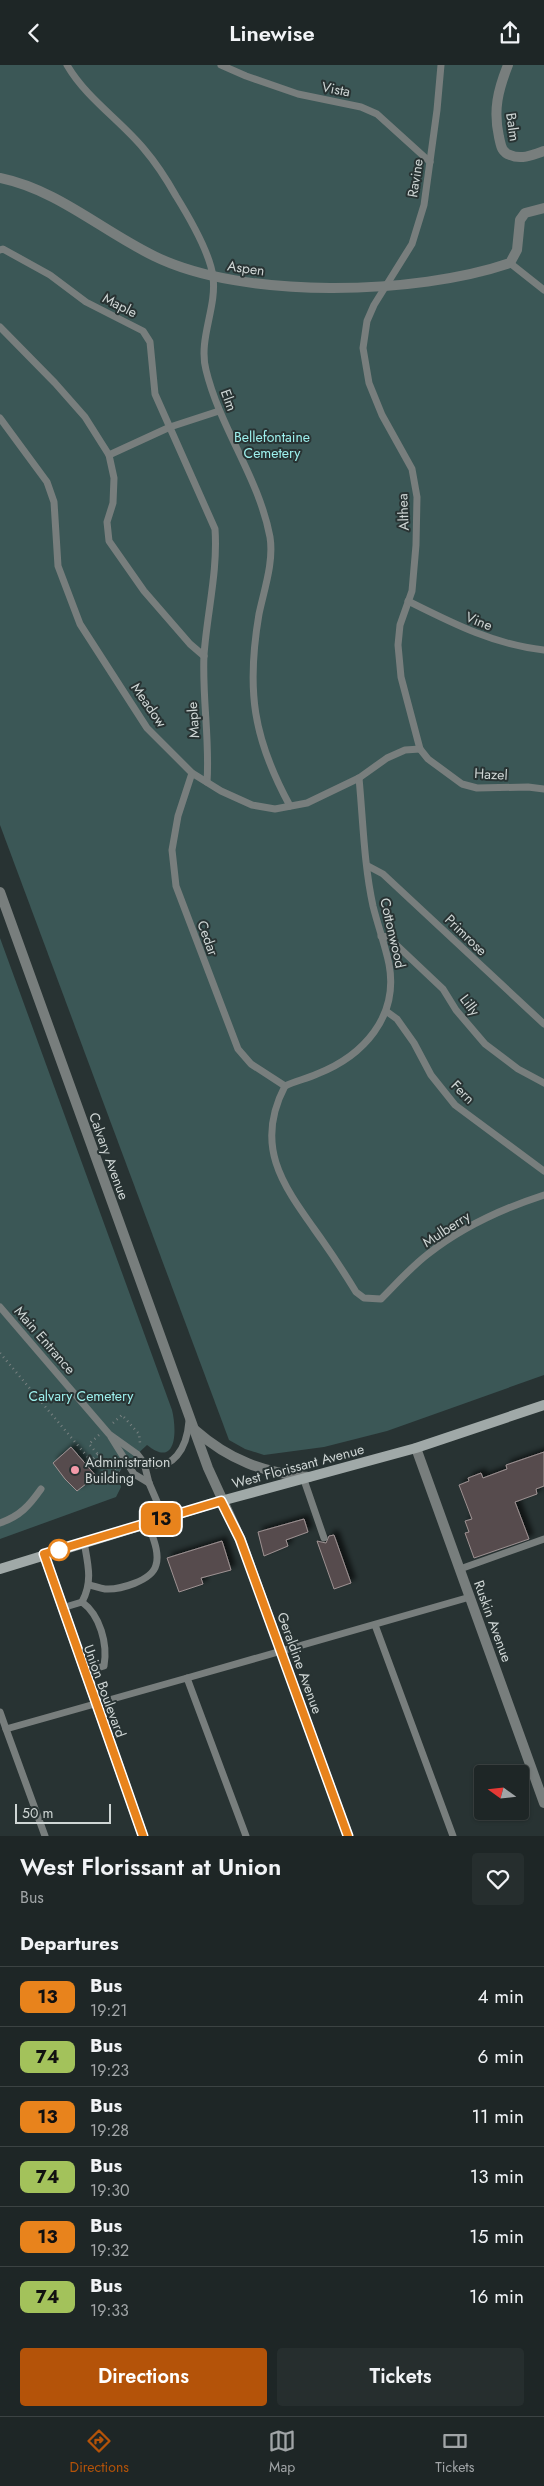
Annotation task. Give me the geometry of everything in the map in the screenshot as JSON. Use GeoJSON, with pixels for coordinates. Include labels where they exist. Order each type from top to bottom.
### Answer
{"type":"FeatureCollection","features":[{"type":"Feature","properties":{"kind":"main road","name":"West Florissant Avenue"},"geometry":{"type":"LineString","coordinates":[[0,1569],[221,1501],[304,1480],[416,1448],[544,1405]]}},
{"type":"Feature","properties":{"kind":"main road","name":"Union Boulevard"},"geometry":{"type":"LineString","coordinates":[[44,1554],[143,1836]]}},
{"type":"Feature","properties":{"kind":"street","name":"Balm"},"geometry":{"type":"LineString","coordinates":[[508,65],[498,91],[495,119],[502,149],[508,155],[516,157],[526,157],[544,151]]}},
{"type":"Feature","properties":{"kind":"street","name":"Aspen"},"geometry":{"type":"LineString","coordinates":[[0,178],[21,182],[57,199],[154,257],[213,277],[265,285],[321,287],[386,285],[468,275],[510,263]]}},
{"type":"Feature","properties":{"kind":"street"},"geometry":{"type":"LineString","coordinates":[[510,263],[517,250],[520,221],[525,213],[544,208]]}},
{"type":"Feature","properties":{"kind":"street","name":"Calvary Avenue"},"geometry":{"type":"LineString","coordinates":[[0,892],[193,1429],[221,1501]]}},
{"type":"Feature","properties":{"kind":"street"},"geometry":{"type":"LineString","coordinates":[[193,1429],[217,1448],[243,1463],[272,1472],[314,1477]]}},
{"type":"Feature","properties":{"kind":"street","name":"Ruskin Avenue"},"geometry":{"type":"LineString","coordinates":[[416,1448],[544,1803]]}},
{"type":"Feature","properties":{"kind":"street","name":"Geraldine Avenue"},"geometry":{"type":"LineString","coordinates":[[221,1501],[240,1539],[348,1836]]}},
{"type":"Feature","properties":{"kind":"lane","name":"Elm"},"geometry":{"type":"LineString","coordinates":[[67,65],[84,87],[144,149],[171,187],[204,248],[213,277],[203,354],[206,369],[219,411],[263,509],[270,540],[269,565],[252,668],[254,711],[265,755],[290,806]]}},
{"type":"Feature","properties":{"kind":"lane","name":"Vista"},"geometry":{"type":"LineString","coordinates":[[222,65],[246,76],[298,94],[361,107],[377,113],[430,162]]}},
{"type":"Feature","properties":{"kind":"lane","name":"Ravine"},"geometry":{"type":"LineString","coordinates":[[386,285],[412,245],[424,205],[441,65]]}},
{"type":"Feature","properties":{"kind":"lane","name":"Maple"},"geometry":{"type":"LineString","coordinates":[[0,250],[3,249],[50,275],[86,302],[143,331],[150,342],[155,393],[215,529],[217,552],[204,655],[204,711],[209,756],[207,782]]}},
{"type":"Feature","properties":{"kind":"lane"},"geometry":{"type":"LineString","coordinates":[[510,263],[544,290]]}},
{"type":"Feature","properties":{"kind":"lane","name":"Althea"},"geometry":{"type":"LineString","coordinates":[[386,285],[366,321],[363,349],[369,383],[382,415],[412,469],[417,497],[416,545],[412,591],[400,625],[398,645],[401,677],[420,749]]}},
{"type":"Feature","properties":{"kind":"lane"},"geometry":{"type":"LineString","coordinates":[[0,327],[84,417],[109,455],[114,478],[112,503],[107,522],[109,541],[144,591],[190,644],[204,655]]}},
{"type":"Feature","properties":{"kind":"lane"},"geometry":{"type":"LineString","coordinates":[[109,455],[170,427],[219,411]]}},
{"type":"Feature","properties":{"kind":"lane","name":"Meadow"},"geometry":{"type":"LineString","coordinates":[[0,418],[47,482],[54,502],[58,566],[80,624],[147,728],[192,773],[252,805],[275,809],[307,803],[359,778],[387,758],[405,750],[420,749]]}},
{"type":"Feature","properties":{"kind":"lane","name":"Vine"},"geometry":{"type":"LineString","coordinates":[[408,601],[488,639],[524,648],[544,650]]}},
{"type":"Feature","properties":{"kind":"lane","name":"Hazel"},"geometry":{"type":"LineString","coordinates":[[420,749],[428,759],[462,784],[477,788],[528,787],[544,789]]}},
{"type":"Feature","properties":{"kind":"lane","name":"Cedar"},"geometry":{"type":"LineString","coordinates":[[192,773],[178,815],[172,850],[176,886],[238,1049],[251,1064],[285,1086]]}},
{"type":"Feature","properties":{"kind":"lane","name":"Cottonwood"},"geometry":{"type":"LineString","coordinates":[[285,1086],[318,1074],[342,1062],[365,1043],[382,1021],[391,998],[390,974],[373,904],[359,778]]}},
{"type":"Feature","properties":{"kind":"lane","name":"Primrose"},"geometry":{"type":"LineString","coordinates":[[368,866],[383,874],[544,1024]]}},
{"type":"Feature","properties":{"kind":"lane","name":"Lilly"},"geometry":{"type":"LineString","coordinates":[[381,936],[388,937],[443,989],[456,1010],[485,1044],[518,1069],[544,1083]]}},
{"type":"Feature","properties":{"kind":"lane","name":"Fern"},"geometry":{"type":"LineString","coordinates":[[386,1011],[397,1019],[414,1043],[431,1075],[455,1105],[544,1171]]}},
{"type":"Feature","properties":{"kind":"lane","name":"Mulberry"},"geometry":{"type":"LineString","coordinates":[[285,1086],[275,1105],[271,1127],[272,1149],[279,1171],[287,1190],[356,1292],[372,1300],[381,1299],[427,1254],[452,1237],[523,1202],[544,1195]]}},
{"type":"Feature","properties":{"kind":"lane","name":"Main Entrance"},"geometry":{"type":"LineString","coordinates":[[0,1307],[109,1434],[134,1474],[149,1483]]}},
{"type":"Feature","properties":{"kind":"lane"},"geometry":{"type":"LineString","coordinates":[[0,1319],[9,1318]]}},
{"type":"Feature","properties":{"kind":"lane"},"geometry":{"type":"LineString","coordinates":[[144,1463],[161,1465],[175,1459],[186,1443],[190,1418]]}},
{"type":"Feature","properties":{"kind":"lane","name":"Main Entrance"},"geometry":{"type":"LineString","coordinates":[[109,1434],[137,1455],[144,1463],[149,1483],[164,1518]]}},
{"type":"Feature","properties":{"kind":"lane"},"geometry":{"type":"LineString","coordinates":[[304,1480],[324,1538]]}},
{"type":"Feature","properties":{"kind":"lane"},"geometry":{"type":"LineString","coordinates":[[0,1523],[17,1517],[26,1510],[42,1489]]}},
{"type":"Feature","properties":{"kind":"lane"},"geometry":{"type":"LineString","coordinates":[[89,1585],[106,1589],[141,1581],[152,1574],[156,1567],[157,1555],[148,1523]]}},
{"type":"Feature","properties":{"kind":"lane"},"geometry":{"type":"LineString","coordinates":[[460,1569],[544,1539]]}},
{"type":"Feature","properties":{"kind":"lane"},"geometry":{"type":"LineString","coordinates":[[82,1602],[90,1578],[84,1542]]}},
{"type":"Feature","properties":{"kind":"lane"},"geometry":{"type":"LineString","coordinates":[[6,1729],[470,1597]]}},
{"type":"Feature","properties":{"kind":"lane"},"geometry":{"type":"LineString","coordinates":[[62,1608],[82,1602]]}},
{"type":"Feature","properties":{"kind":"lane"},"geometry":{"type":"LineString","coordinates":[[82,1602],[93,1610],[107,1651],[104,1666],[84,1672]]}},
{"type":"Feature","properties":{"kind":"lane"},"geometry":{"type":"LineString","coordinates":[[375,1625],[453,1836]]}},
{"type":"Feature","properties":{"kind":"lane"},"geometry":{"type":"LineString","coordinates":[[187,1678],[246,1836]]}},
{"type":"Feature","properties":{"kind":"lane"},"geometry":{"type":"LineString","coordinates":[[0,1712],[46,1836]]}},
{"type":"Feature","properties":{"kind":"path"},"geometry":{"type":"LineString","coordinates":[[0,1353],[91,1461]]}},
{"type":"Feature","properties":{"kind":"path"},"geometry":{"type":"LineString","coordinates":[[86,1465],[98,1454]]}},
{"type":"Feature","properties":{"kind":"green space","name":"Bellefontaine Cemetery"},"geometry":{"type":"Polygon","coordinates":[[[0,65],[544,65],[544,1375],[387,1431],[324,1447],[264,1455],[245,1449],[229,1440],[0,825],[0,65]]]}},
{"type":"Feature","properties":{"kind":"green space","name":"Calvary Cemetery"},"geometry":{"type":"Polygon","coordinates":[[[0,938],[172,1410],[174,1436],[173,1444],[169,1450],[164,1452],[157,1451],[147,1445],[117,1473],[121,1487],[116,1497],[0,1539],[0,938]]]}},
{"type":"Feature","properties":{"kind":"building","name":"Administration Building"},"geometry":{"type":"Polygon","coordinates":[[[71,1447],[96,1476],[77,1491],[53,1463],[71,1447]]]}},
{"type":"Feature","properties":{"kind":"building"},"geometry":{"type":"Polygon","coordinates":[[[544,1452],[544,1486],[536,1489],[537,1494],[515,1502],[529,1539],[474,1558],[465,1533],[469,1532],[465,1521],[472,1519],[459,1485],[469,1481],[468,1478],[481,1473],[483,1478],[507,1469],[506,1465],[544,1452]]]}},
{"type":"Feature","properties":{"kind":"building"},"geometry":{"type":"Polygon","coordinates":[[[304,1519],[308,1532],[286,1540],[288,1546],[264,1556],[258,1532],[304,1519]]]}},
{"type":"Feature","properties":{"kind":"building"},"geometry":{"type":"Polygon","coordinates":[[[334,1535],[351,1583],[334,1589],[317,1541],[326,1543],[329,1536],[334,1535]]]}},
{"type":"Feature","properties":{"kind":"building"},"geometry":{"type":"Polygon","coordinates":[[[222,1541],[231,1570],[201,1578],[203,1584],[179,1592],[167,1558],[222,1541]]]}},
{"type":"Feature","properties":{"kind":"bus line","name":"13"},"geometry":{"type":"LineString","coordinates":[[143,1836],[44,1554],[221,1501],[240,1539],[348,1836]]}},
{"type":"Feature","properties":{"kind":"place","name":"Administration Building"},"geometry":{"type":"Point","coordinates":[75,1470]}}]}
